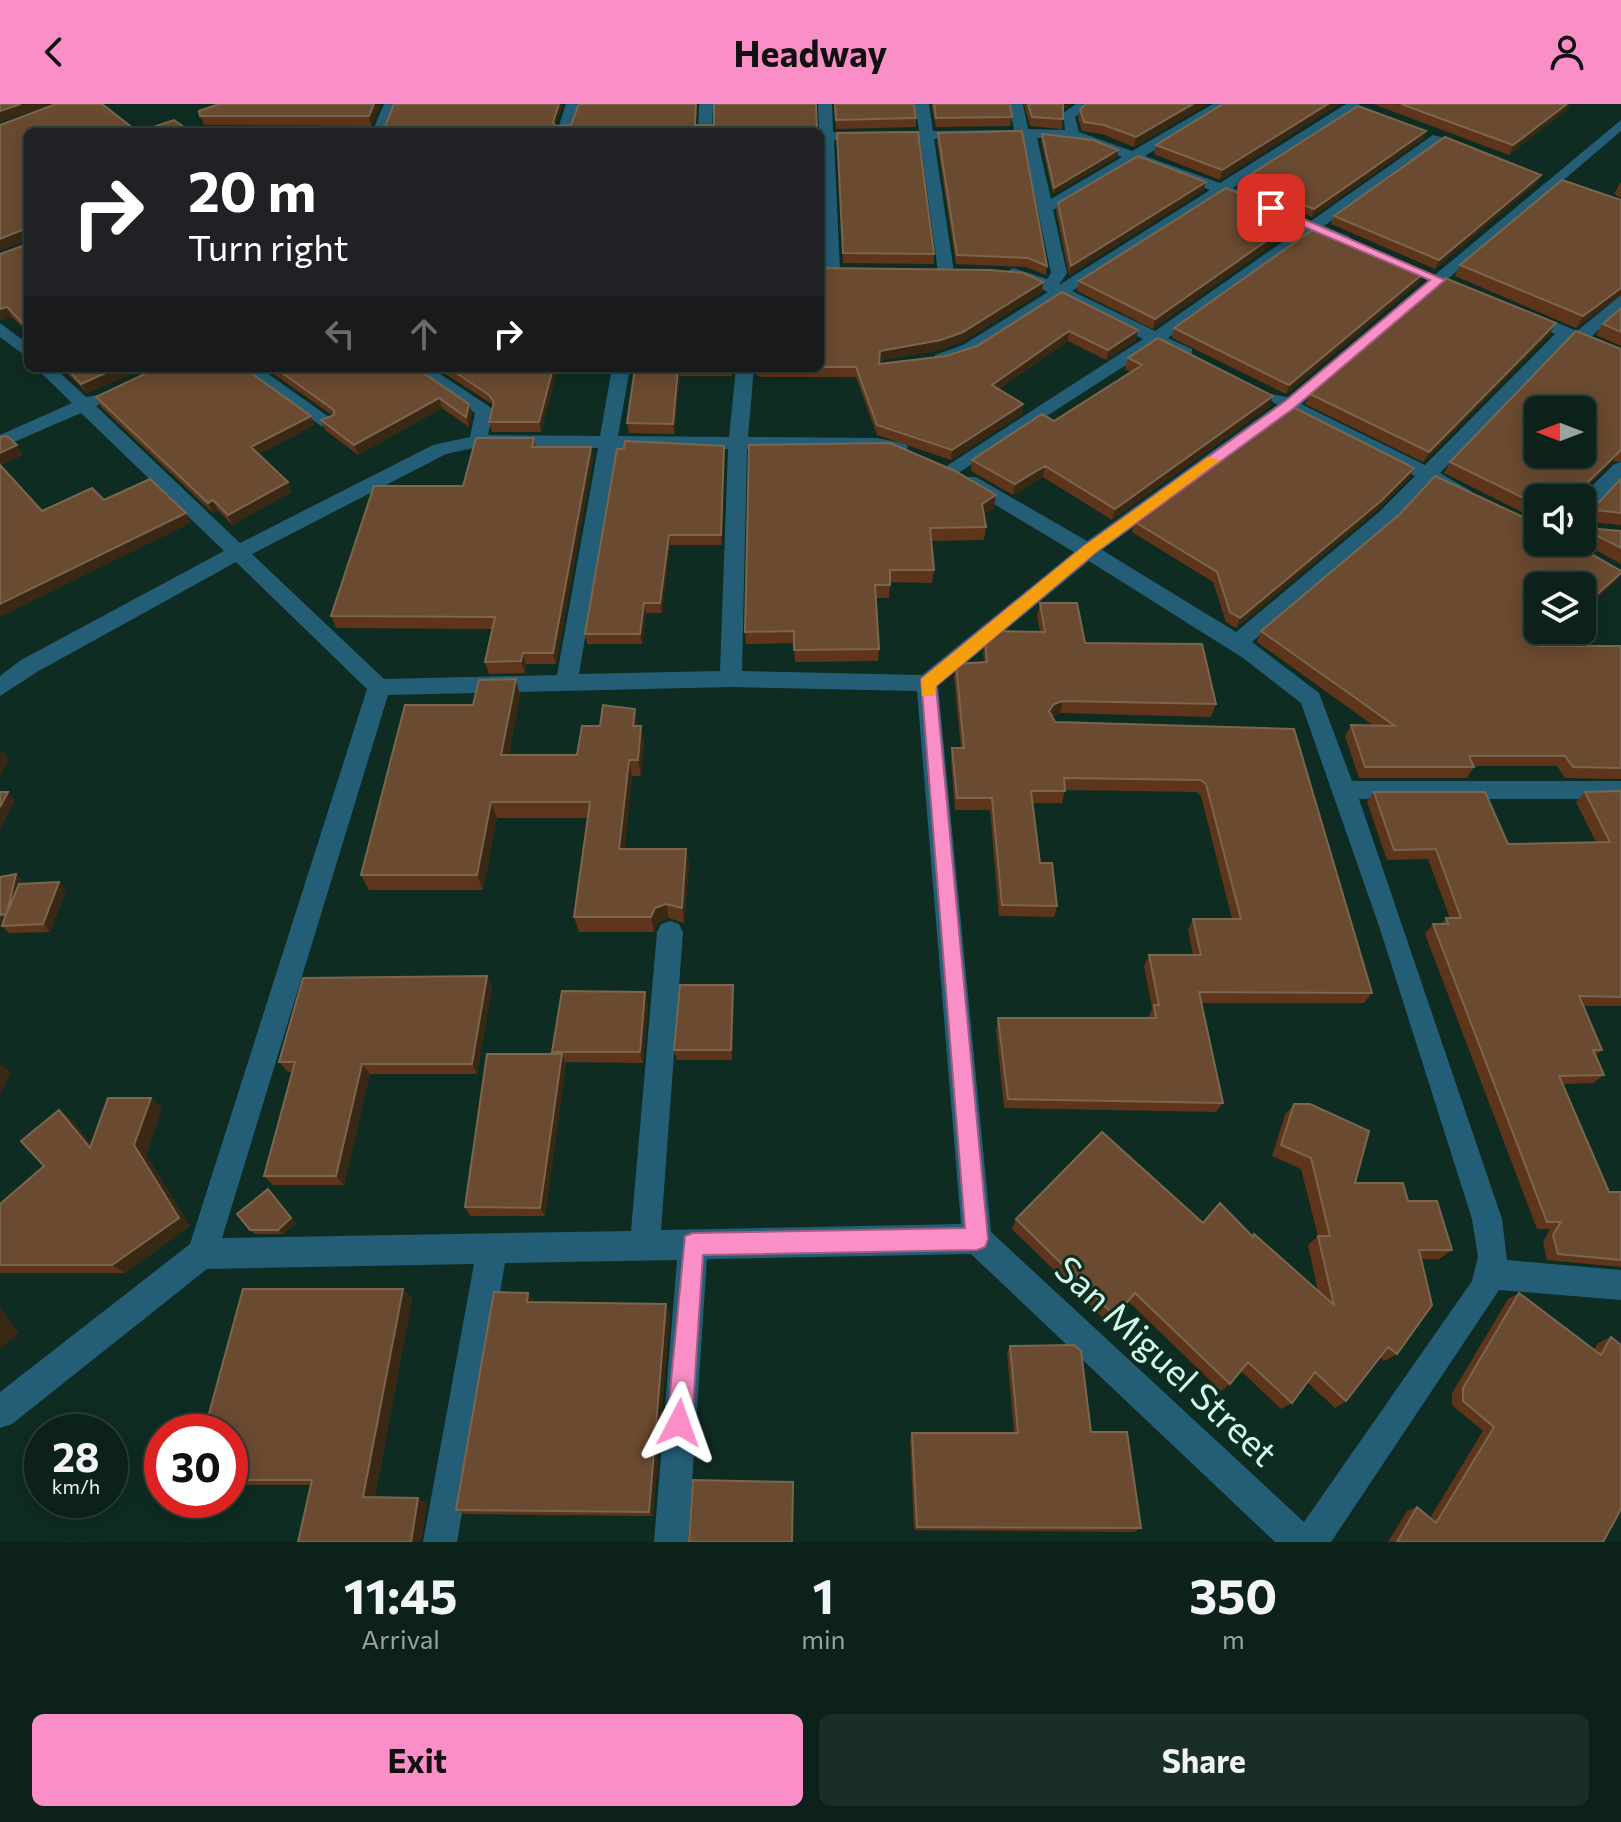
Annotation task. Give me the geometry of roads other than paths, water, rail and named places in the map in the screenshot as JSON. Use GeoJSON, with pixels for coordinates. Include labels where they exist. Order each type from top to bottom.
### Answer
{"type":"FeatureCollection","features":[{"type":"Feature","properties":{"kind":"street"},"geometry":{"type":"LineString","coordinates":[[381,128],[391,104]]}},
{"type":"Feature","properties":{"kind":"street"},"geometry":{"type":"LineString","coordinates":[[565,128],[573,104]]}},
{"type":"Feature","properties":{"kind":"street"},"geometry":{"type":"LineString","coordinates":[[705,128],[706,104]]}},
{"type":"Feature","properties":{"kind":"street"},"geometry":{"type":"LineString","coordinates":[[824,128],[825,104]]}},
{"type":"Feature","properties":{"kind":"street"},"geometry":{"type":"LineString","coordinates":[[922,104],[946,272]]}},
{"type":"Feature","properties":{"kind":"street"},"geometry":{"type":"LineString","coordinates":[[1016,104],[1045,208],[1059,273],[1054,289]]}},
{"type":"Feature","properties":{"kind":"street"},"geometry":{"type":"LineString","coordinates":[[1073,134],[1068,116],[1085,104]]}},
{"type":"Feature","properties":{"kind":"street"},"geometry":{"type":"LineString","coordinates":[[1045,208],[1223,104]]}},
{"type":"Feature","properties":{"kind":"street"},"geometry":{"type":"LineString","coordinates":[[930,361],[969,349],[1054,289],[1358,107]]}},
{"type":"Feature","properties":{"kind":"street"},"geometry":{"type":"LineString","coordinates":[[50,372],[379,687],[731,679],[927,683],[1089,550],[1289,405],[1621,124]]}},
{"type":"Feature","properties":{"kind":"street"},"geometry":{"type":"LineString","coordinates":[[824,136],[1073,134],[1224,190],[1357,245]]}},
{"type":"Feature","properties":{"kind":"street"},"geometry":{"type":"LineString","coordinates":[[952,471],[1156,338],[1438,138]]}},
{"type":"Feature","properties":{"kind":"street"},"geometry":{"type":"LineString","coordinates":[[824,151],[832,271]]}},
{"type":"Feature","properties":{"kind":"street"},"geometry":{"type":"LineString","coordinates":[[990,272],[1026,275],[1209,365]]}},
{"type":"Feature","properties":{"kind":"street"},"geometry":{"type":"LineString","coordinates":[[1237,643],[1385,518],[1573,335],[1621,300]]}},
{"type":"Feature","properties":{"kind":"street"},"geometry":{"type":"LineString","coordinates":[[1509,309],[1621,355]]}},
{"type":"Feature","properties":{"kind":"street"},"geometry":{"type":"LineString","coordinates":[[0,328],[24,349]]}},
{"type":"Feature","properties":{"kind":"street"},"geometry":{"type":"LineString","coordinates":[[254,372],[327,422]]}},
{"type":"Feature","properties":{"kind":"street"},"geometry":{"type":"LineString","coordinates":[[425,372],[484,411],[478,441]]}},
{"type":"Feature","properties":{"kind":"street"},"geometry":{"type":"LineString","coordinates":[[567,682],[620,372]]}},
{"type":"Feature","properties":{"kind":"street"},"geometry":{"type":"LineString","coordinates":[[731,679],[738,441],[745,372]]}},
{"type":"Feature","properties":{"kind":"street"},"geometry":{"type":"LineString","coordinates":[[1262,391],[1483,502]]}},
{"type":"Feature","properties":{"kind":"street"},"geometry":{"type":"LineString","coordinates":[[0,442],[113,392]]}},
{"type":"Feature","properties":{"kind":"street"},"geometry":{"type":"LineString","coordinates":[[0,688],[29,666],[240,551],[440,449],[478,441],[738,441],[877,444],[900,448],[952,471],[1089,550],[1237,643],[1292,681],[1311,699],[1487,1219],[1493,1257],[1485,1288],[1311,1542]]}},
{"type":"Feature","properties":{"kind":"street"},"geometry":{"type":"LineString","coordinates":[[1596,493],[1621,468]]}},
{"type":"Feature","properties":{"kind":"street"},"geometry":{"type":"LineString","coordinates":[[202,1254],[977,1239],[927,683]]}},
{"type":"Feature","properties":{"kind":"street"},"geometry":{"type":"LineString","coordinates":[[0,1412],[202,1254],[379,687]]}},
{"type":"Feature","properties":{"kind":"street"},"geometry":{"type":"LineString","coordinates":[[1291,730],[1322,731]]}},
{"type":"Feature","properties":{"kind":"street"},"geometry":{"type":"LineString","coordinates":[[1343,790],[1621,790]]}},
{"type":"Feature","properties":{"kind":"street"},"geometry":{"type":"LineString","coordinates":[[645,1245],[670,932]]}},
{"type":"Feature","properties":{"kind":"street","name":"San Miguel Street"},"geometry":{"type":"LineString","coordinates":[[977,1239],[1300,1542]]}},
{"type":"Feature","properties":{"kind":"street"},"geometry":{"type":"LineString","coordinates":[[671,1542],[693,1244]]}},
{"type":"Feature","properties":{"kind":"street"},"geometry":{"type":"LineString","coordinates":[[440,1542],[492,1249]]}},
{"type":"Feature","properties":{"kind":"street"},"geometry":{"type":"LineString","coordinates":[[1488,1274],[1621,1285]]}}]}
